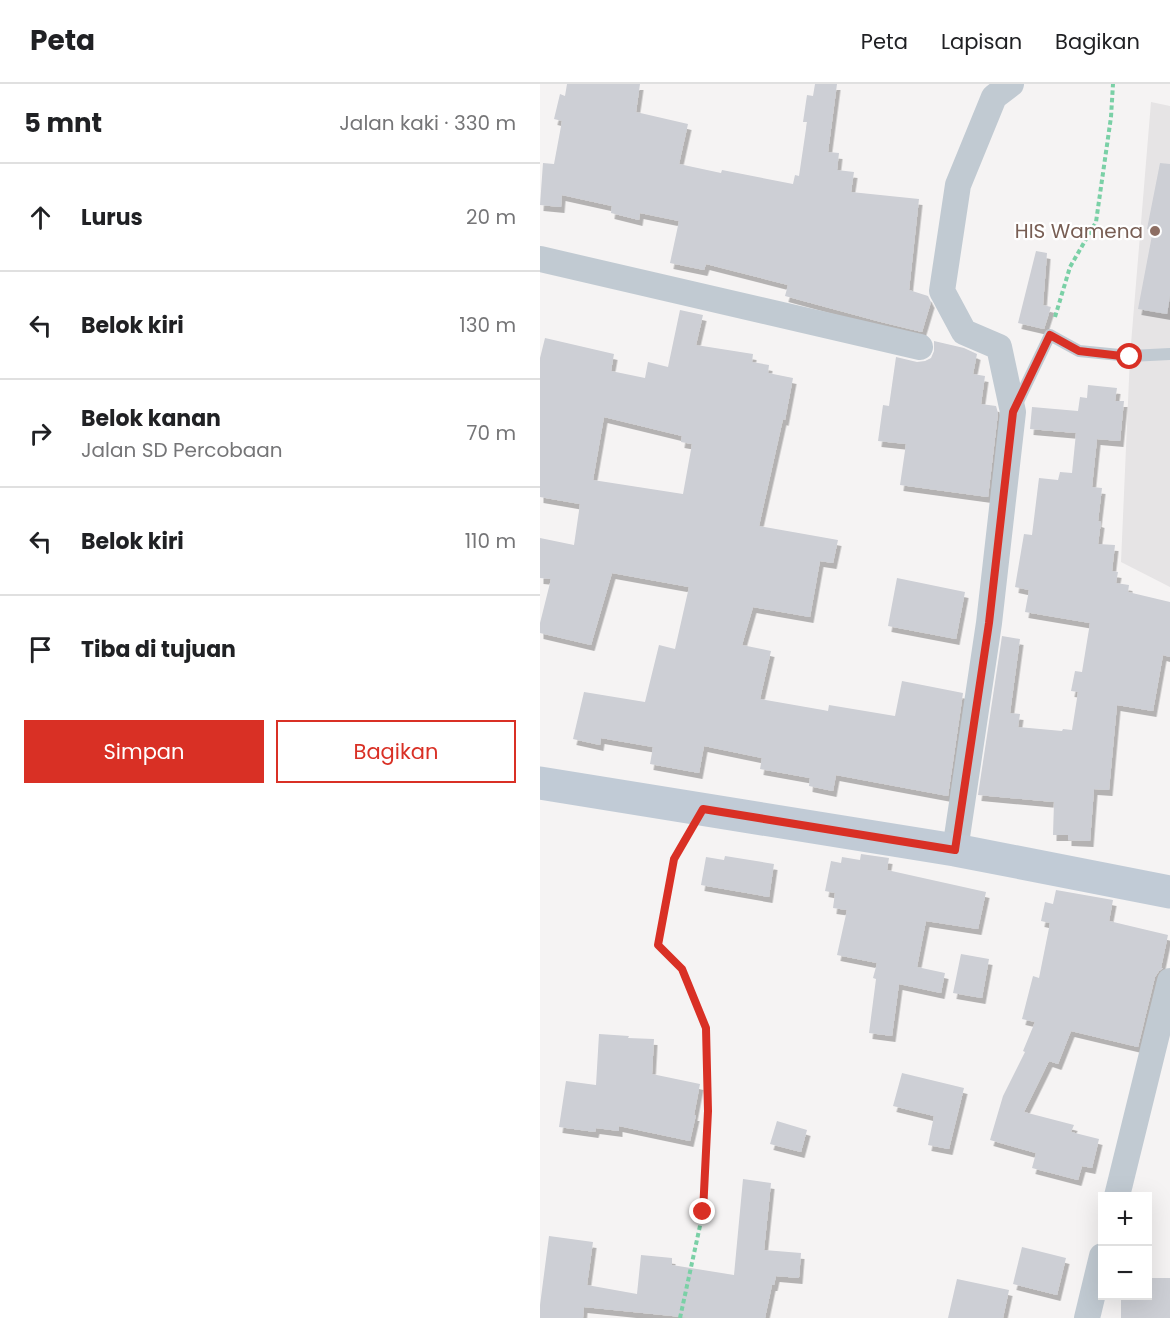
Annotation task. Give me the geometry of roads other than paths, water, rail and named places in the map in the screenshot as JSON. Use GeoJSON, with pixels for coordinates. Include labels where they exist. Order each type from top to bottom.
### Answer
{"type":"FeatureCollection","features":[{"type":"Feature","properties":{"kind":"street"},"geometry":{"type":"LineString","coordinates":[[955,850],[989,623],[1013,412],[999,346],[964,332],[942,291],[958,186],[994,97],[1011,84]]}},
{"type":"Feature","properties":{"kind":"street"},"geometry":{"type":"LineString","coordinates":[[540,259],[920,347]]}},
{"type":"Feature","properties":{"kind":"street"},"geometry":{"type":"LineString","coordinates":[[540,783],[955,850],[1170,892]]}},
{"type":"Feature","properties":{"kind":"street"},"geometry":{"type":"LineString","coordinates":[[1118,1192],[1170,981]]}},
{"type":"Feature","properties":{"kind":"street"},"geometry":{"type":"LineString","coordinates":[[1087,1318],[1098,1273]]}},
{"type":"Feature","properties":{"kind":"lane"},"geometry":{"type":"LineString","coordinates":[[1013,412],[1050,335],[1079,351],[1130,357],[1170,354]]}},
{"type":"Feature","properties":{"kind":"place","name":"HIS Wamena"},"geometry":{"type":"Point","coordinates":[1155,231]}}]}
